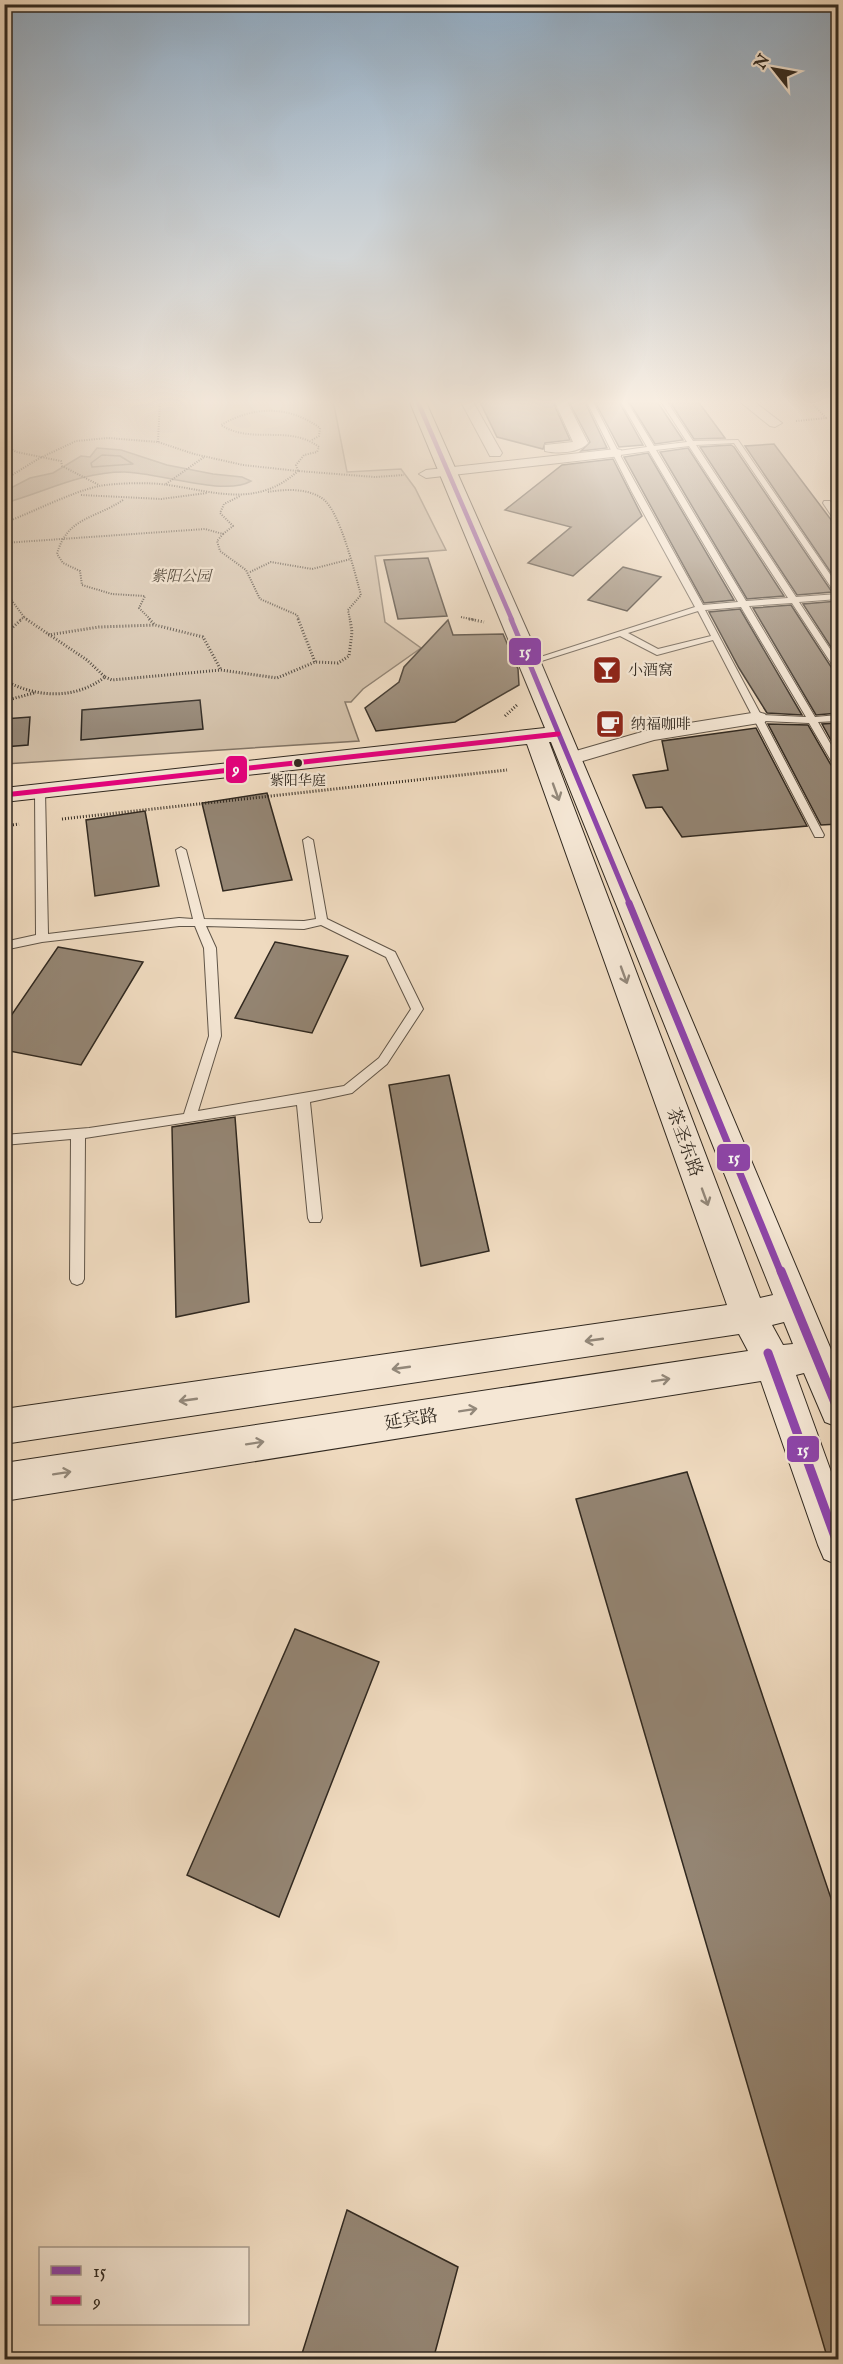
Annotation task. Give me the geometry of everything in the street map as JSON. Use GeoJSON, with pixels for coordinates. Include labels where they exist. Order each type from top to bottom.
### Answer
{"type":"FeatureCollection","features":[{"type":"Feature","properties":{"kind":"main road"},"geometry":{"type":"LineString","coordinates":[[464,510],[544,698],[554,743],[796,1303],[838,1410]]}},
{"type":"Feature","properties":{"kind":"main road"},"geometry":{"type":"LineString","coordinates":[[478,589],[483,600],[507,612]]}},
{"type":"Feature","properties":{"kind":"main road"},"geometry":{"type":"LineString","coordinates":[[4,795],[554,743]]}},
{"type":"Feature","properties":{"kind":"main road","name":"茶圣东路"},"geometry":{"type":"LineString","coordinates":[[554,743],[749,1317],[773,1362],[838,1545]]}},
{"type":"Feature","properties":{"kind":"main road"},"geometry":{"type":"LineString","coordinates":[[4,1427],[749,1317],[796,1303]]}},
{"type":"Feature","properties":{"kind":"main road","name":"延宾路"},"geometry":{"type":"LineString","coordinates":[[4,1482],[773,1362],[817,1358]]}},
{"type":"Feature","properties":{"kind":"street"},"geometry":{"type":"LineString","coordinates":[[554,743],[652,735],[759,718]]}},
{"type":"Feature","properties":{"kind":"lane"},"geometry":{"type":"LineString","coordinates":[[647,510],[819,835]]}},
{"type":"Feature","properties":{"kind":"lane"},"geometry":{"type":"LineString","coordinates":[[690,510],[810,720],[838,764]]}},
{"type":"Feature","properties":{"kind":"lane"},"geometry":{"type":"LineString","coordinates":[[737,510],[838,667]]}},
{"type":"Feature","properties":{"kind":"lane"},"geometry":{"type":"LineString","coordinates":[[783,510],[838,591]]}},
{"type":"Feature","properties":{"kind":"lane"},"geometry":{"type":"LineString","coordinates":[[530,662],[700,608],[838,596]]}},
{"type":"Feature","properties":{"kind":"lane"},"geometry":{"type":"LineString","coordinates":[[621,633],[657,652],[716,637]]}},
{"type":"Feature","properties":{"kind":"lane"},"geometry":{"type":"LineString","coordinates":[[759,718],[810,720],[838,718]]}},
{"type":"Feature","properties":{"kind":"lane"},"geometry":{"type":"LineString","coordinates":[[40,791],[42,938]]}},
{"type":"Feature","properties":{"kind":"lane"},"geometry":{"type":"LineString","coordinates":[[308,840],[322,921]]}},
{"type":"Feature","properties":{"kind":"lane"},"geometry":{"type":"LineString","coordinates":[[182,850],[199,922],[210,948],[214,1036],[189,1118]]}},
{"type":"Feature","properties":{"kind":"lane"},"geometry":{"type":"LineString","coordinates":[[4,946],[42,938],[178,922],[304,925],[322,921],[392,955],[417,1009],[382,1061],[348,1090],[189,1118],[78,1134],[4,1140]]}},
{"type":"Feature","properties":{"kind":"lane"},"geometry":{"type":"LineString","coordinates":[[303,1099],[315,1218]]}},
{"type":"Feature","properties":{"kind":"lane"},"geometry":{"type":"LineString","coordinates":[[77,1280],[78,1134]]}},
{"type":"Feature","properties":{"kind":"path"},"geometry":{"type":"LineString","coordinates":[[4,526],[9,521],[37,510]]}},
{"type":"Feature","properties":{"kind":"path"},"geometry":{"type":"LineString","coordinates":[[106,510],[68,527],[59,538],[57,554],[63,563],[80,571],[82,585],[112,594],[145,596],[139,608],[154,625]]}},
{"type":"Feature","properties":{"kind":"path"},"geometry":{"type":"LineString","coordinates":[[221,510],[220,513],[233,526],[217,541],[220,551],[250,572],[260,599],[297,615],[315,663]]}},
{"type":"Feature","properties":{"kind":"path"},"geometry":{"type":"LineString","coordinates":[[4,590],[24,617],[47,635],[93,662],[105,677],[112,680],[221,670],[277,678],[315,663],[338,663],[349,656],[352,632],[348,610],[361,595],[347,542],[330,510]]}},
{"type":"Feature","properties":{"kind":"path"},"geometry":{"type":"LineString","coordinates":[[4,543],[204,529],[223,534]]}},
{"type":"Feature","properties":{"kind":"path"},"geometry":{"type":"LineString","coordinates":[[250,572],[267,561],[280,562],[297,569],[324,568],[351,559]]}},
{"type":"Feature","properties":{"kind":"path"},"geometry":{"type":"LineString","coordinates":[[4,635],[24,617]]}},
{"type":"Feature","properties":{"kind":"path"},"geometry":{"type":"LineString","coordinates":[[47,635],[62,635],[91,628],[113,626],[133,629],[154,625],[187,631],[203,637],[221,670]]}},
{"type":"Feature","properties":{"kind":"path"},"geometry":{"type":"LineString","coordinates":[[4,680],[21,690],[51,695],[98,684],[105,677]]}},
{"type":"Feature","properties":{"kind":"path"},"geometry":{"type":"LineString","coordinates":[[4,701],[37,692]]}},
{"type":"Feature","properties":{"kind":"path"},"geometry":{"type":"LineString","coordinates":[[4,826],[507,770]]}},
{"type":"Feature","properties":{"kind":"green space","name":"紫阳公园"},"geometry":{"type":"Polygon","coordinates":[[[5,510],[426,510],[446,550],[375,556],[385,622],[421,648],[363,689],[351,702],[345,702],[359,741],[5,764],[5,510]]]}},
{"type":"Feature","properties":{"kind":"building"},"geometry":{"type":"Polygon","coordinates":[[[506,510],[639,510],[642,516],[573,576],[528,563],[571,527],[506,510]]]}},
{"type":"Feature","properties":{"kind":"building"},"geometry":{"type":"Polygon","coordinates":[[[653,510],[682,510],[734,600],[704,603],[653,510]]]}},
{"type":"Feature","properties":{"kind":"building"},"geometry":{"type":"Polygon","coordinates":[[[695,510],[728,510],[784,596],[747,599],[695,510]]]}},
{"type":"Feature","properties":{"kind":"building"},"geometry":{"type":"Polygon","coordinates":[[[742,510],[777,510],[832,592],[797,595],[742,510]]]}},
{"type":"Feature","properties":{"kind":"building"},"geometry":{"type":"Polygon","coordinates":[[[789,510],[824,510],[838,529],[838,583],[789,510]]]}},
{"type":"Feature","properties":{"kind":"building"},"geometry":{"type":"Polygon","coordinates":[[[428,558],[447,616],[398,619],[384,560],[428,558]]]}},
{"type":"Feature","properties":{"kind":"building"},"geometry":{"type":"Polygon","coordinates":[[[623,567],[661,577],[627,611],[588,600],[623,567]]]}},
{"type":"Feature","properties":{"kind":"building"},"geometry":{"type":"Polygon","coordinates":[[[838,601],[838,658],[803,604],[838,601]]]}},
{"type":"Feature","properties":{"kind":"building"},"geometry":{"type":"Polygon","coordinates":[[[791,605],[833,670],[838,672],[838,713],[816,715],[753,608],[791,605]]]}},
{"type":"Feature","properties":{"kind":"building"},"geometry":{"type":"Polygon","coordinates":[[[740,609],[802,715],[767,713],[739,668],[709,612],[740,609]]]}},
{"type":"Feature","properties":{"kind":"building"},"geometry":{"type":"Polygon","coordinates":[[[448,620],[453,635],[503,634],[518,669],[519,685],[455,722],[376,731],[365,708],[399,682],[404,667],[448,620]]]}},
{"type":"Feature","properties":{"kind":"building"},"geometry":{"type":"Polygon","coordinates":[[[200,700],[203,729],[81,740],[82,710],[200,700]]]}},
{"type":"Feature","properties":{"kind":"building"},"geometry":{"type":"Polygon","coordinates":[[[30,717],[28,745],[4,747],[4,719],[30,717]]]}},
{"type":"Feature","properties":{"kind":"building"},"geometry":{"type":"Polygon","coordinates":[[[838,723],[838,753],[822,724],[838,723]]]}},
{"type":"Feature","properties":{"kind":"building"},"geometry":{"type":"Polygon","coordinates":[[[768,724],[808,725],[831,765],[838,769],[838,824],[821,825],[768,724]]]}},
{"type":"Feature","properties":{"kind":"building"},"geometry":{"type":"Polygon","coordinates":[[[756,728],[807,826],[682,837],[662,807],[646,808],[633,775],[668,770],[662,741],[756,728]]]}},
{"type":"Feature","properties":{"kind":"building"},"geometry":{"type":"Polygon","coordinates":[[[267,793],[292,880],[223,891],[202,803],[267,793]]]}},
{"type":"Feature","properties":{"kind":"building"},"geometry":{"type":"Polygon","coordinates":[[[145,811],[159,886],[95,896],[86,820],[145,811]]]}},
{"type":"Feature","properties":{"kind":"building"},"geometry":{"type":"Polygon","coordinates":[[[275,942],[348,956],[312,1033],[235,1018],[275,942]]]}},
{"type":"Feature","properties":{"kind":"building"},"geometry":{"type":"Polygon","coordinates":[[[58,947],[143,962],[81,1065],[4,1050],[4,1026],[58,947]]]}},
{"type":"Feature","properties":{"kind":"building"},"geometry":{"type":"Polygon","coordinates":[[[449,1075],[489,1251],[421,1266],[389,1085],[449,1075]]]}},
{"type":"Feature","properties":{"kind":"building"},"geometry":{"type":"Polygon","coordinates":[[[235,1117],[249,1302],[176,1317],[172,1127],[235,1117]]]}},
{"type":"Feature","properties":{"kind":"building"},"geometry":{"type":"Polygon","coordinates":[[[687,1472],[838,1919],[838,2360],[828,2360],[576,1499],[687,1472]]]}},
{"type":"Feature","properties":{"kind":"building"},"geometry":{"type":"Polygon","coordinates":[[[295,1629],[379,1662],[279,1917],[187,1875],[295,1629]]]}},
{"type":"Feature","properties":{"kind":"building"},"geometry":{"type":"Polygon","coordinates":[[[347,2210],[458,2267],[433,2360],[300,2360],[347,2210]]]}},
{"type":"Feature","properties":{"kind":"transit line","name":"15"},"geometry":{"type":"LineString","coordinates":[[464,510],[522,644],[838,1410]]}},
{"type":"Feature","properties":{"kind":"transit line","name":"9"},"geometry":{"type":"LineString","coordinates":[[4,795],[558,734]]}},
{"type":"Feature","properties":{"kind":"transit line","name":"15"},"geometry":{"type":"LineString","coordinates":[[768,1353],[838,1545]]}},
{"type":"Feature","properties":{"kind":"place","name":"小酒窝"},"geometry":{"type":"Point","coordinates":[607,670]}},
{"type":"Feature","properties":{"kind":"place","name":"纳福咖啡"},"geometry":{"type":"Point","coordinates":[610,724]}},
{"type":"Feature","properties":{"kind":"place","name":"紫阳华庭"},"geometry":{"type":"Point","coordinates":[298,763]}}]}
